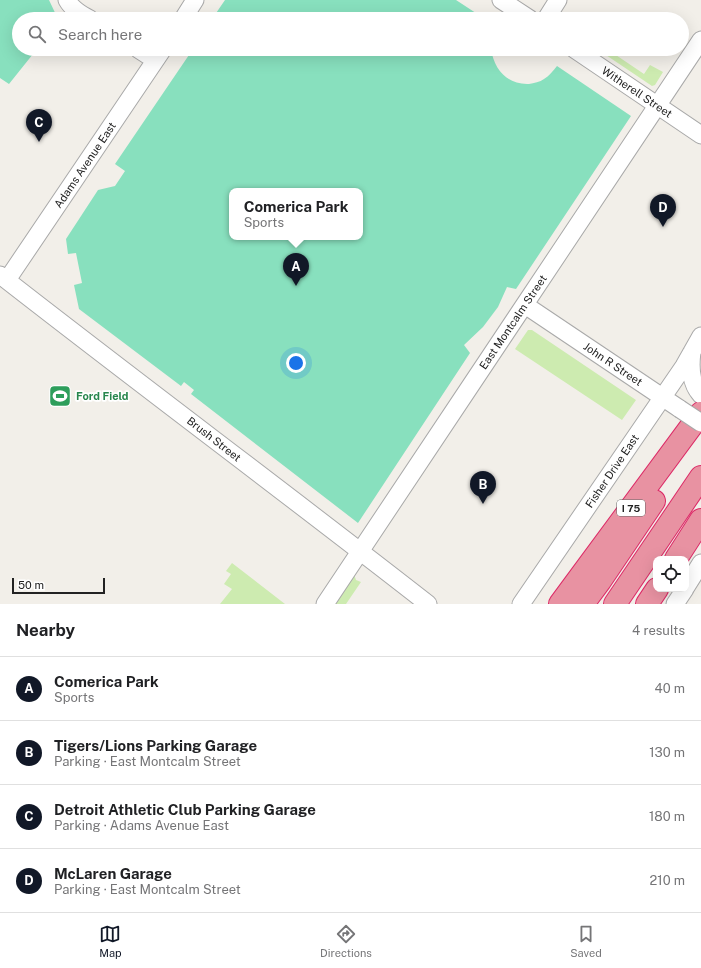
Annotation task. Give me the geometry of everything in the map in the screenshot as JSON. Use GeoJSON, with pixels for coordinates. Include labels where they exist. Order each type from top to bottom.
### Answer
{"type":"FeatureCollection","features":[{"type":"Feature","properties":{"kind":"highway","name":"I 75"},"geometry":{"type":"LineString","coordinates":[[560,604],[691,411]]}},
{"type":"Feature","properties":{"kind":"highway"},"geometry":{"type":"LineString","coordinates":[[583,604],[668,479],[701,423]]}},
{"type":"Feature","properties":{"kind":"highway"},"geometry":{"type":"LineString","coordinates":[[615,604],[701,477]]}},
{"type":"Feature","properties":{"kind":"highway"},"geometry":{"type":"LineString","coordinates":[[678,556],[701,520]]}},
{"type":"Feature","properties":{"kind":"highway"},"geometry":{"type":"LineString","coordinates":[[648,604],[655,592]]}},
{"type":"Feature","properties":{"kind":"street"},"geometry":{"type":"LineString","coordinates":[[67,0],[80,12]]}},
{"type":"Feature","properties":{"kind":"street"},"geometry":{"type":"LineString","coordinates":[[187,12],[195,0]]}},
{"type":"Feature","properties":{"kind":"street"},"geometry":{"type":"LineString","coordinates":[[501,0],[519,12]]}},
{"type":"Feature","properties":{"kind":"street"},"geometry":{"type":"LineString","coordinates":[[550,12],[558,0]]}},
{"type":"Feature","properties":{"kind":"street","name":"East Montcalm Street"},"geometry":{"type":"LineString","coordinates":[[325,604],[701,40]]}},
{"type":"Feature","properties":{"kind":"street","name":"Adams Avenue East"},"geometry":{"type":"LineString","coordinates":[[4,278],[158,56]]}},
{"type":"Feature","properties":{"kind":"street","name":"Witherell Street"},"geometry":{"type":"LineString","coordinates":[[584,56],[701,135]]}},
{"type":"Feature","properties":{"kind":"street","name":"Brush Street"},"geometry":{"type":"LineString","coordinates":[[4,278],[428,604]]}},
{"type":"Feature","properties":{"kind":"street","name":"John R Street"},"geometry":{"type":"LineString","coordinates":[[525,305],[663,397],[691,411],[701,423]]}},
{"type":"Feature","properties":{"kind":"street","name":"Fisher Drive East"},"geometry":{"type":"LineString","coordinates":[[521,604],[663,397],[701,336]]}},
{"type":"Feature","properties":{"kind":"street"},"geometry":{"type":"LineString","coordinates":[[692,352],[691,369],[698,391]]}},
{"type":"Feature","properties":{"kind":"street"},"geometry":{"type":"LineString","coordinates":[[689,582],[701,563]]}},
{"type":"Feature","properties":{"kind":"street"},"geometry":{"type":"LineString","coordinates":[[676,604],[683,592]]}},
{"type":"Feature","properties":{"kind":"green space"},"geometry":{"type":"Polygon","coordinates":[[[0,0],[49,0],[55,12],[12,12],[12,56],[31,56],[9,84],[0,78],[0,0]]]}},
{"type":"Feature","properties":{"kind":"green space"},"geometry":{"type":"Polygon","coordinates":[[[225,0],[456,0],[474,12],[217,12],[225,0]]]}},
{"type":"Feature","properties":{"kind":"green space"},"geometry":{"type":"Polygon","coordinates":[[[188,56],[493,56],[495,63],[508,79],[521,84],[539,82],[548,76],[557,66],[631,116],[516,289],[507,287],[498,307],[483,327],[464,345],[470,353],[358,523],[191,394],[194,390],[184,382],[181,386],[79,309],[74,285],[82,283],[76,253],[68,254],[66,239],[98,190],[115,186],[125,171],[115,164],[188,56]]]}},
{"type":"Feature","properties":{"kind":"green space"},"geometry":{"type":"Polygon","coordinates":[[[607,56],[617,56],[644,74],[650,65],[663,72],[655,85],[652,86],[607,56]]]}},
{"type":"Feature","properties":{"kind":"green space"},"geometry":{"type":"Polygon","coordinates":[[[528,330],[532,330],[636,400],[622,420],[515,349],[528,330]]]}},
{"type":"Feature","properties":{"kind":"green space"},"geometry":{"type":"Polygon","coordinates":[[[232,563],[285,604],[220,604],[232,589],[224,584],[231,574],[226,571],[232,563]]]}},
{"type":"Feature","properties":{"kind":"green space"},"geometry":{"type":"Polygon","coordinates":[[[354,574],[356,580],[361,582],[346,604],[333,604],[354,574]]]}},
{"type":"Feature","properties":{"kind":"place","name":"Detroit Athletic Club Parking Garage"},"geometry":{"type":"Point","coordinates":[39,142]}},
{"type":"Feature","properties":{"kind":"place","name":"McLaren Garage"},"geometry":{"type":"Point","coordinates":[663,227]}},
{"type":"Feature","properties":{"kind":"place","name":"Comerica Park"},"geometry":{"type":"Point","coordinates":[296,286]}},
{"type":"Feature","properties":{"kind":"place","name":"Ford Field"},"geometry":{"type":"Point","coordinates":[60,396]}},
{"type":"Feature","properties":{"kind":"place","name":"Tigers/Lions Parking Garage"},"geometry":{"type":"Point","coordinates":[483,504]}}]}
